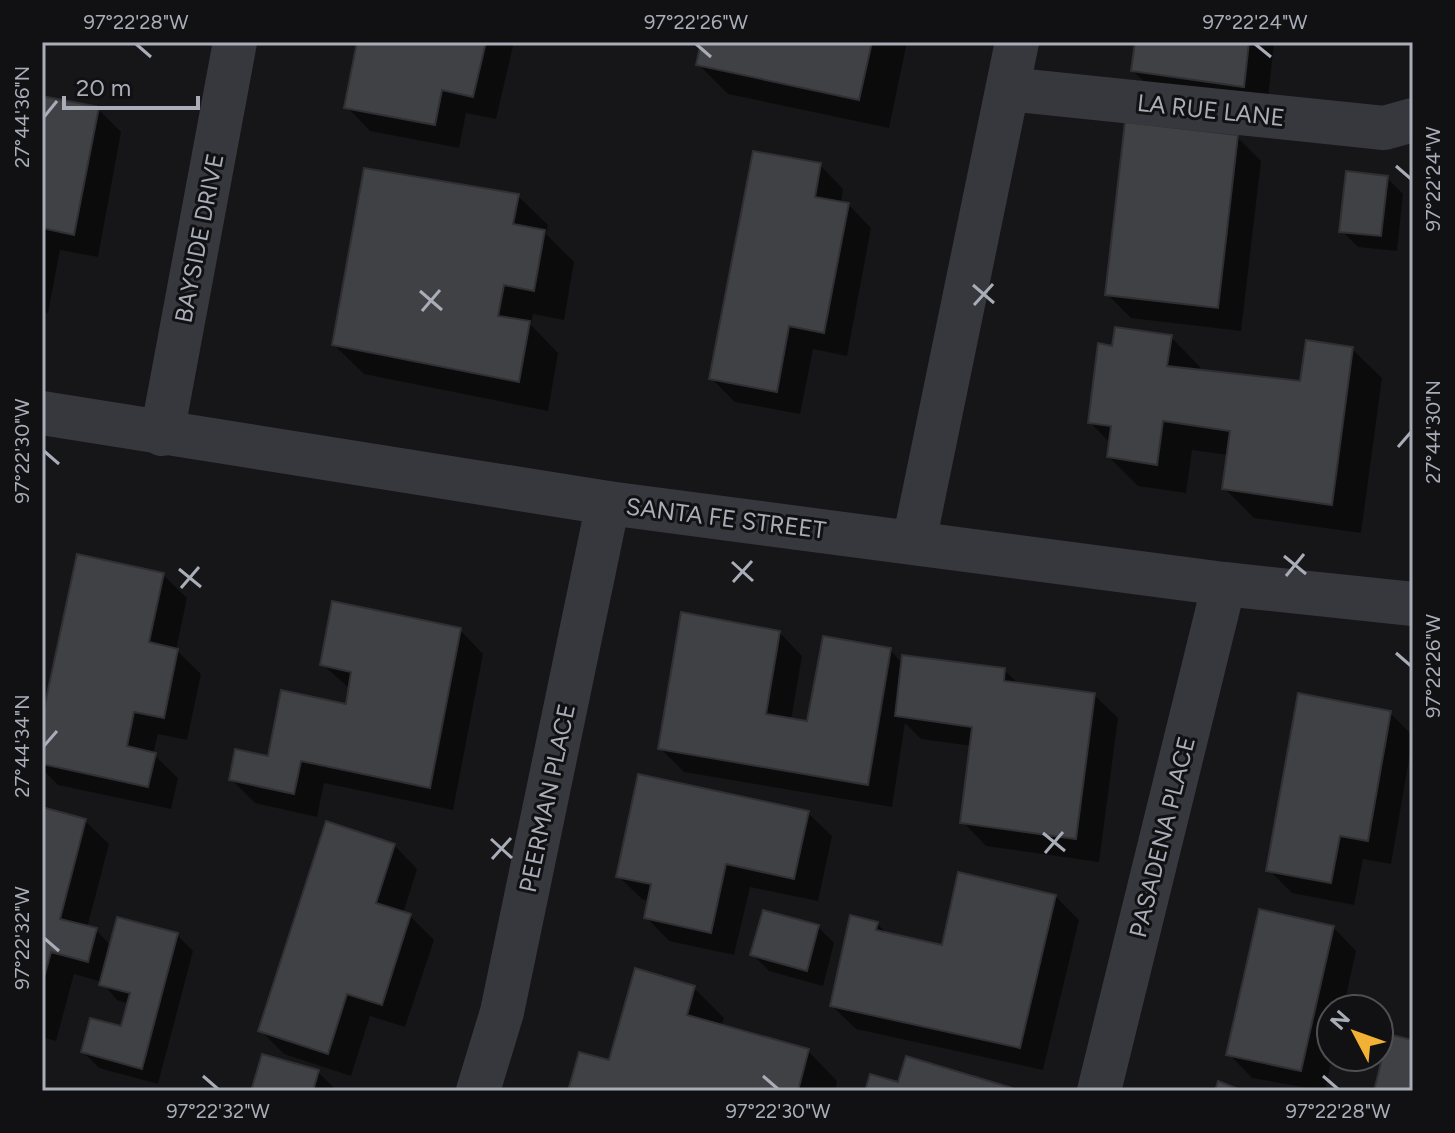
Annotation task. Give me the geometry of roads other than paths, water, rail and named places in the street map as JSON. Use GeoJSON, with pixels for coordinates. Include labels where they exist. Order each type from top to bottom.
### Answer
{"type":"FeatureCollection","features":[{"type":"Feature","properties":{"kind":"street","name":"BAYSIDE DRIVE"},"geometry":{"type":"LineString","coordinates":[[162,434],[235,42]]}},
{"type":"Feature","properties":{"kind":"street"},"geometry":{"type":"LineString","coordinates":[[914,542],[1017,42]]}},
{"type":"Feature","properties":{"kind":"street","name":"LA RUE LANE"},"geometry":{"type":"LineString","coordinates":[[1008,89],[1384,128],[1413,120]]}},
{"type":"Feature","properties":{"kind":"street","name":"SANTA FE STREET"},"geometry":{"type":"LineString","coordinates":[[42,413],[608,503],[1224,584],[1413,604]]}},
{"type":"Feature","properties":{"kind":"street","name":"PEERMAN PLACE"},"geometry":{"type":"LineString","coordinates":[[478,1091],[502,1012],[608,503]]}},
{"type":"Feature","properties":{"kind":"street","name":"PASADENA PLACE"},"geometry":{"type":"LineString","coordinates":[[1099,1091],[1224,584]]}}]}
